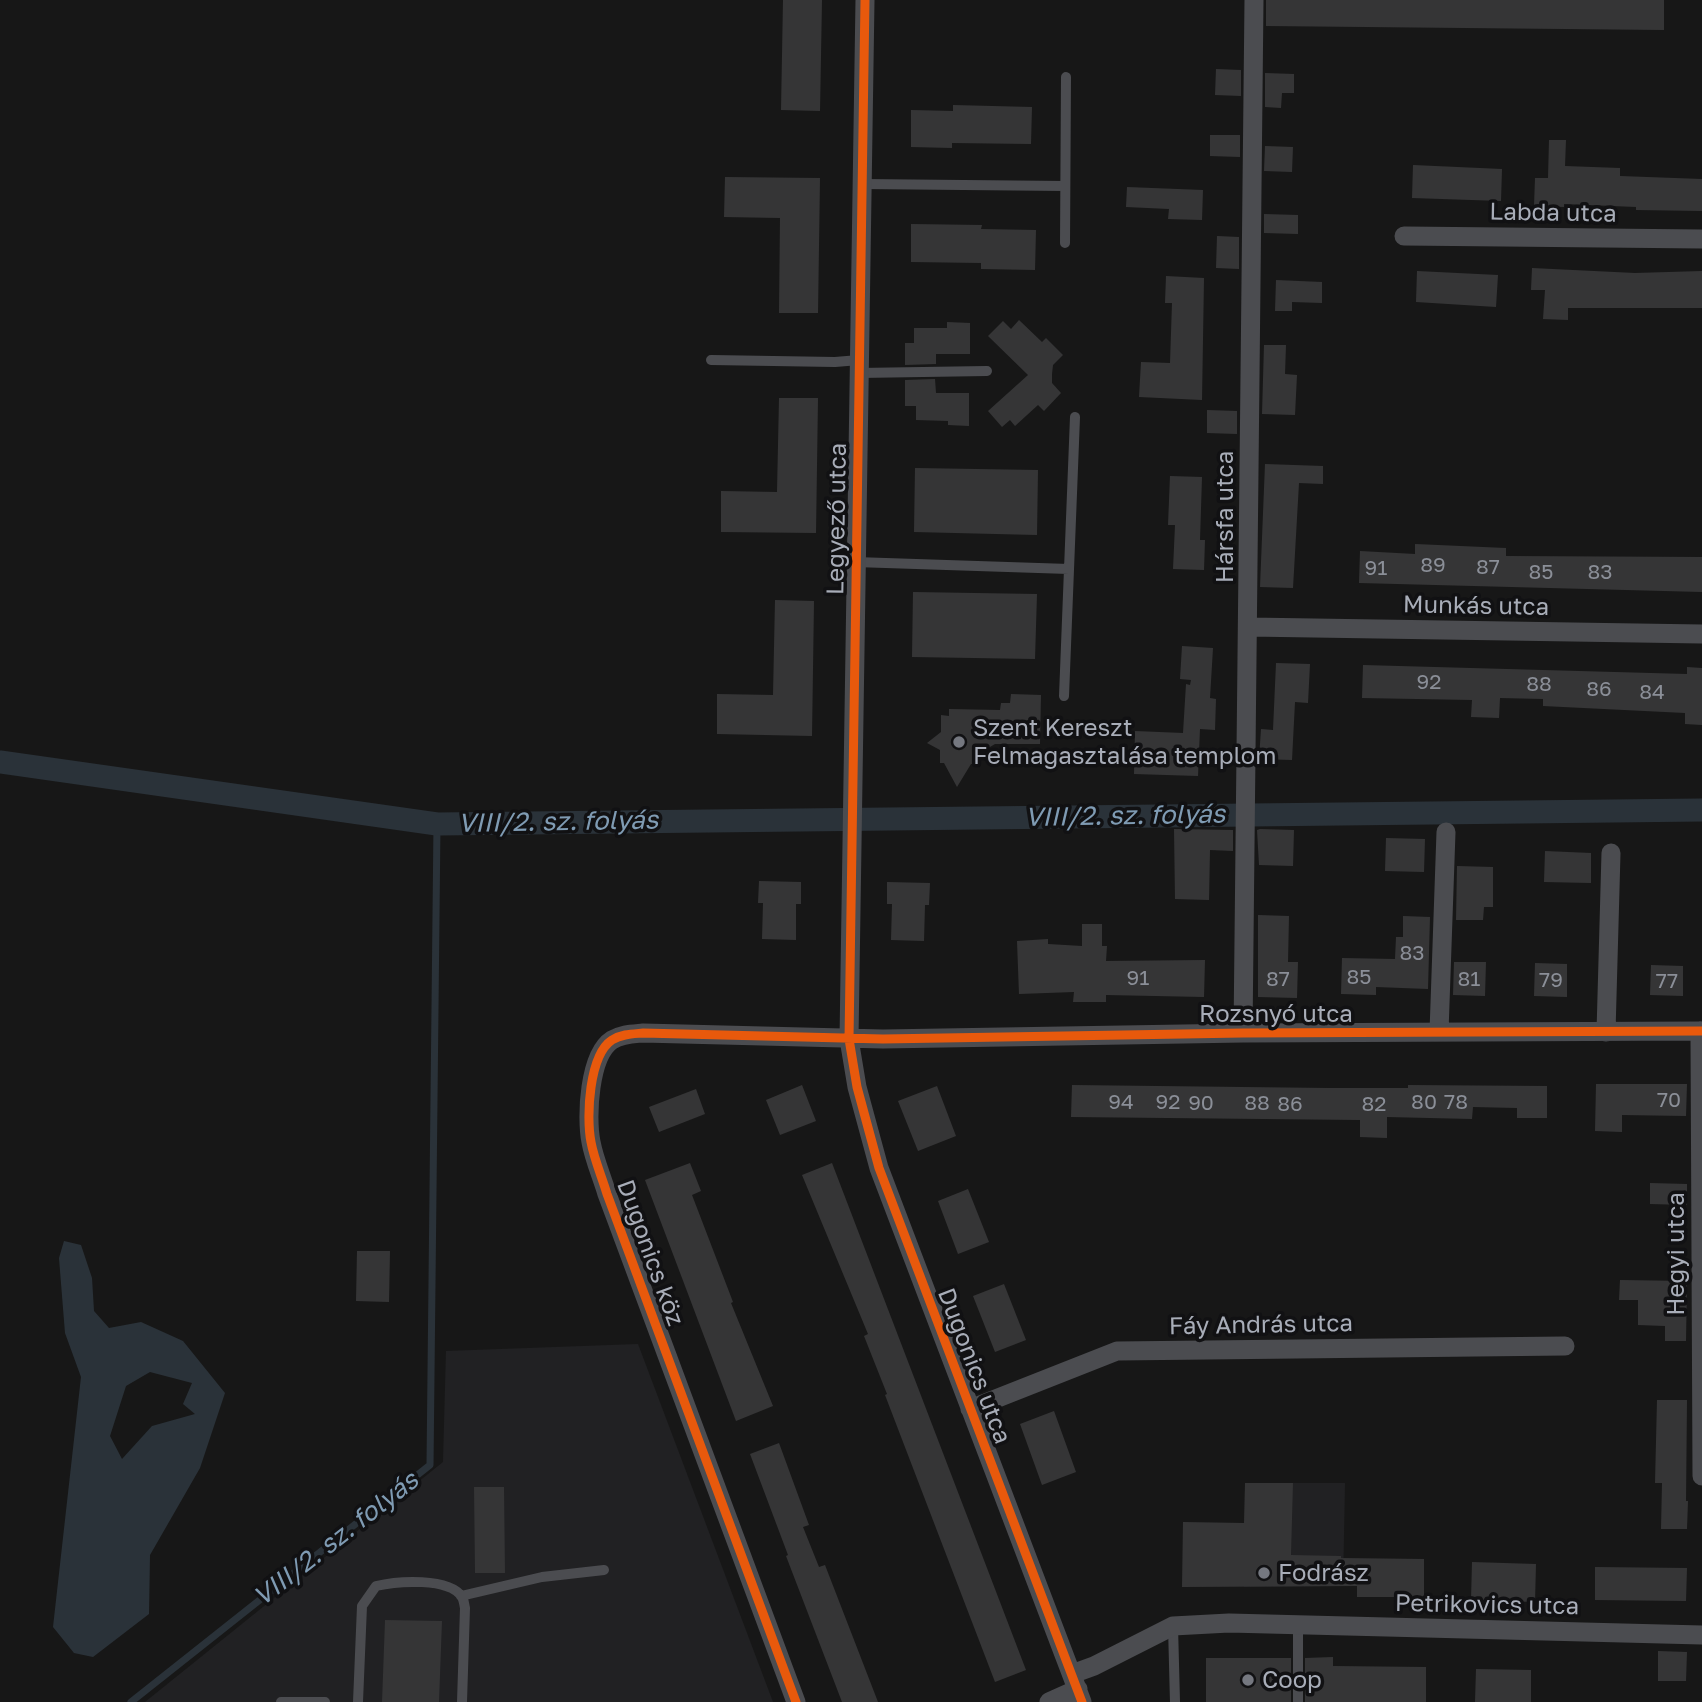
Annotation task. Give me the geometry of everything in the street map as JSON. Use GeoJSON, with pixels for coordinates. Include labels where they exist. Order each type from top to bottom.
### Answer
{"type":"FeatureCollection","features":[{"type":"Feature","properties":{"kind":"street","name":"Legyező utca"},"geometry":{"type":"LineString","coordinates":[[849,1039],[865,0]]}},
{"type":"Feature","properties":{"kind":"street","name":"Hársfa utca"},"geometry":{"type":"LineString","coordinates":[[1242,1033],[1247,809],[1254,0]]}},
{"type":"Feature","properties":{"kind":"street","name":"Labda utca"},"geometry":{"type":"LineString","coordinates":[[1404,236],[1702,239]]}},
{"type":"Feature","properties":{"kind":"street","name":"Munkás utca"},"geometry":{"type":"LineString","coordinates":[[1249,627],[1702,634]]}},
{"type":"Feature","properties":{"kind":"street"},"geometry":{"type":"LineString","coordinates":[[1439,1032],[1446,832]]}},
{"type":"Feature","properties":{"kind":"street"},"geometry":{"type":"LineString","coordinates":[[1606,1032],[1611,853]]}},
{"type":"Feature","properties":{"kind":"street","name":"Rozsnyó utca"},"geometry":{"type":"LineString","coordinates":[[849,1039],[1242,1033],[1701,1031]]}},
{"type":"Feature","properties":{"kind":"street","name":"Hegyi utca"},"geometry":{"type":"LineString","coordinates":[[1701,1031],[1702,1476]]}},
{"type":"Feature","properties":{"kind":"street","name":"Dugonics köz"},"geometry":{"type":"LineString","coordinates":[[796,1702],[607,1194],[591,1142],[591,1088],[601,1050],[623,1035],[849,1039]]}},
{"type":"Feature","properties":{"kind":"street","name":"Dugonics utca"},"geometry":{"type":"LineString","coordinates":[[849,1039],[857,1087],[879,1168],[1077,1688]]}},
{"type":"Feature","properties":{"kind":"street","name":"Fáy András utca"},"geometry":{"type":"LineString","coordinates":[[970,1409],[1117,1351],[1565,1346]]}},
{"type":"Feature","properties":{"kind":"street","name":"Petrikovics utca"},"geometry":{"type":"LineString","coordinates":[[1077,1688],[1094,1666],[1173,1626],[1229,1623],[1702,1634]]}},
{"type":"Feature","properties":{"kind":"street"},"geometry":{"type":"LineString","coordinates":[[1049,1702],[1077,1688]]}},
{"type":"Feature","properties":{"kind":"lane"},"geometry":{"type":"LineString","coordinates":[[1065,243],[1066,77]]}},
{"type":"Feature","properties":{"kind":"lane"},"geometry":{"type":"LineString","coordinates":[[862,184],[1065,186]]}},
{"type":"Feature","properties":{"kind":"lane"},"geometry":{"type":"LineString","coordinates":[[711,360],[835,362],[859,367],[987,371]]}},
{"type":"Feature","properties":{"kind":"lane"},"geometry":{"type":"LineString","coordinates":[[1064,696],[1074,417]]}},
{"type":"Feature","properties":{"kind":"lane"},"geometry":{"type":"LineString","coordinates":[[855,562],[1069,569]]}},
{"type":"Feature","properties":{"kind":"lane"},"geometry":{"type":"LineString","coordinates":[[461,1596],[542,1577],[604,1570]]}},
{"type":"Feature","properties":{"kind":"lane"},"geometry":{"type":"LineString","coordinates":[[358,1702],[362,1606],[376,1586],[391,1582],[442,1584],[461,1596],[466,1608],[462,1702]]}},
{"type":"Feature","properties":{"kind":"lane"},"geometry":{"type":"LineString","coordinates":[[1298,1625],[1298,1702]]}},
{"type":"Feature","properties":{"kind":"lane"},"geometry":{"type":"LineString","coordinates":[[1173,1626],[1175,1702]]}},
{"type":"Feature","properties":{"kind":"lane"},"geometry":{"type":"LineString","coordinates":[[281,1702],[325,1702]]}},
{"type":"Feature","properties":{"kind":"shaded area"},"geometry":{"type":"Polygon","coordinates":[[[64,1241],[81,1245],[92,1278],[94,1311],[109,1328],[141,1322],[183,1341],[225,1393],[200,1468],[150,1555],[149,1614],[93,1657],[74,1653],[53,1627],[81,1377],[65,1333],[59,1258],[64,1241]],[[150,1372],[126,1386],[110,1436],[122,1459],[152,1426],[195,1414],[183,1404],[192,1383],[150,1372]]]}},
{"type":"Feature","properties":{"kind":"shaded area"},"geometry":{"type":"Polygon","coordinates":[[[638,1344],[773,1702],[145,1702],[443,1462],[446,1351],[638,1344]]]}},
{"type":"Feature","properties":{"kind":"shaded area"},"geometry":{"type":"Polygon","coordinates":[[[1245,1483],[1345,1483],[1343,1586],[1244,1587],[1245,1483]]]}},
{"type":"Feature","properties":{"kind":"building"},"geometry":{"type":"Polygon","coordinates":[[[783,0],[822,0],[820,111],[781,110],[783,0]]]}},
{"type":"Feature","properties":{"kind":"building"},"geometry":{"type":"Polygon","coordinates":[[[1266,0],[1664,0],[1664,30],[1266,26],[1266,0]]]}},
{"type":"Feature","properties":{"kind":"building"},"geometry":{"type":"Polygon","coordinates":[[[1216,69],[1241,70],[1241,96],[1215,95],[1216,69]]]}},
{"type":"Feature","properties":{"kind":"building"},"geometry":{"type":"Polygon","coordinates":[[[1265,73],[1294,74],[1294,93],[1282,93],[1281,108],[1265,107],[1265,73]]]}},
{"type":"Feature","properties":{"kind":"building"},"geometry":{"type":"Polygon","coordinates":[[[953,105],[1032,107],[1031,144],[952,143],[952,148],[911,147],[911,110],[953,111],[953,105]]]}},
{"type":"Feature","properties":{"kind":"building"},"geometry":{"type":"Polygon","coordinates":[[[1210,135],[1240,135],[1240,157],[1210,156],[1210,135]]]}},
{"type":"Feature","properties":{"kind":"building"},"geometry":{"type":"Polygon","coordinates":[[[1549,140],[1566,140],[1565,166],[1620,168],[1620,176],[1702,179],[1702,211],[1636,210],[1636,207],[1564,204],[1564,207],[1534,206],[1535,178],[1548,178],[1549,140]]]}},
{"type":"Feature","properties":{"kind":"building"},"geometry":{"type":"Polygon","coordinates":[[[1265,146],[1293,147],[1292,172],[1264,171],[1265,146]]]}},
{"type":"Feature","properties":{"kind":"building"},"geometry":{"type":"Polygon","coordinates":[[[1413,165],[1502,169],[1501,201],[1412,198],[1413,165]]]}},
{"type":"Feature","properties":{"kind":"building"},"geometry":{"type":"Polygon","coordinates":[[[725,177],[820,178],[818,313],[779,313],[780,218],[724,217],[725,177]]]}},
{"type":"Feature","properties":{"kind":"building"},"geometry":{"type":"Polygon","coordinates":[[[1127,187],[1203,190],[1202,220],[1168,219],[1169,209],[1126,207],[1127,187]]]}},
{"type":"Feature","properties":{"kind":"building"},"geometry":{"type":"Polygon","coordinates":[[[1264,214],[1298,215],[1298,234],[1264,233],[1264,214]]]}},
{"type":"Feature","properties":{"kind":"building"},"geometry":{"type":"Polygon","coordinates":[[[911,224],[982,225],[981,229],[1036,230],[1035,270],[981,269],[981,263],[911,262],[911,224]]]}},
{"type":"Feature","properties":{"kind":"building"},"geometry":{"type":"Polygon","coordinates":[[[1217,236],[1239,237],[1239,269],[1216,268],[1217,236]]]}},
{"type":"Feature","properties":{"kind":"building"},"geometry":{"type":"Polygon","coordinates":[[[1532,268],[1635,273],[1702,271],[1702,308],[1568,308],[1568,320],[1543,319],[1545,290],[1531,290],[1532,268]]]}},
{"type":"Feature","properties":{"kind":"building"},"geometry":{"type":"Polygon","coordinates":[[[1417,271],[1498,275],[1496,307],[1416,302],[1417,271]]]}},
{"type":"Feature","properties":{"kind":"building"},"geometry":{"type":"Polygon","coordinates":[[[1166,276],[1204,278],[1202,400],[1139,397],[1141,362],[1170,363],[1172,303],[1165,303],[1166,276]]]}},
{"type":"Feature","properties":{"kind":"building"},"geometry":{"type":"Polygon","coordinates":[[[1276,280],[1322,282],[1322,303],[1292,302],[1292,311],[1275,311],[1276,280]]]}},
{"type":"Feature","properties":{"kind":"building"},"geometry":{"type":"Polygon","coordinates":[[[1019,320],[1042,342],[1046,338],[1063,355],[1053,365],[1052,374],[1052,383],[1061,393],[1044,411],[1038,405],[1015,426],[1010,420],[1002,427],[988,411],[1028,375],[988,336],[1003,321],[1011,329],[1019,320]]]}},
{"type":"Feature","properties":{"kind":"building"},"geometry":{"type":"Polygon","coordinates":[[[947,322],[970,323],[970,354],[936,354],[936,364],[905,365],[905,343],[914,343],[914,328],[947,328],[947,322]]]}},
{"type":"Feature","properties":{"kind":"building"},"geometry":{"type":"Polygon","coordinates":[[[1264,345],[1286,345],[1285,374],[1297,375],[1295,415],[1262,414],[1264,345]]]}},
{"type":"Feature","properties":{"kind":"building"},"geometry":{"type":"Polygon","coordinates":[[[935,379],[936,393],[969,393],[969,426],[948,425],[948,421],[916,420],[916,406],[905,406],[905,380],[935,379]]]}},
{"type":"Feature","properties":{"kind":"building"},"geometry":{"type":"Polygon","coordinates":[[[779,398],[818,398],[816,533],[721,532],[721,491],[777,492],[779,398]]]}},
{"type":"Feature","properties":{"kind":"building"},"geometry":{"type":"Polygon","coordinates":[[[1207,410],[1237,411],[1237,434],[1207,433],[1207,410]]]}},
{"type":"Feature","properties":{"kind":"building"},"geometry":{"type":"Polygon","coordinates":[[[1265,464],[1323,466],[1323,484],[1299,483],[1293,588],[1260,587],[1265,464]]]}},
{"type":"Feature","properties":{"kind":"building"},"geometry":{"type":"Polygon","coordinates":[[[915,468],[1038,470],[1037,535],[914,532],[915,468]]]}},
{"type":"Feature","properties":{"kind":"building"},"geometry":{"type":"Polygon","coordinates":[[[1170,476],[1202,477],[1200,540],[1205,540],[1204,570],[1173,569],[1175,525],[1168,525],[1170,476]]]}},
{"type":"Feature","properties":{"kind":"building"},"geometry":{"type":"Polygon","coordinates":[[[1415,544],[1506,548],[1506,556],[1702,557],[1702,592],[1359,583],[1360,551],[1415,554],[1415,544]]]}},
{"type":"Feature","properties":{"kind":"building"},"geometry":{"type":"Polygon","coordinates":[[[913,592],[1037,594],[1035,659],[912,657],[913,592]]]}},
{"type":"Feature","properties":{"kind":"building"},"geometry":{"type":"Polygon","coordinates":[[[775,600],[814,601],[812,736],[717,734],[717,694],[773,695],[775,600]]]}},
{"type":"Feature","properties":{"kind":"building"},"geometry":{"type":"Polygon","coordinates":[[[1182,646],[1213,648],[1210,698],[1216,699],[1215,730],[1200,729],[1198,776],[1134,774],[1135,731],[1183,733],[1186,684],[1190,685],[1191,680],[1180,679],[1182,646]]]}},
{"type":"Feature","properties":{"kind":"building"},"geometry":{"type":"Polygon","coordinates":[[[1276,663],[1310,664],[1308,703],[1295,702],[1292,760],[1259,759],[1261,729],[1273,730],[1276,663]]]}},
{"type":"Feature","properties":{"kind":"building"},"geometry":{"type":"Polygon","coordinates":[[[1363,665],[1687,674],[1687,667],[1702,668],[1702,725],[1685,724],[1685,713],[1543,706],[1543,699],[1500,698],[1499,718],[1471,717],[1472,700],[1362,698],[1363,665]]]}},
{"type":"Feature","properties":{"kind":"building"},"geometry":{"type":"Polygon","coordinates":[[[1011,694],[1041,695],[1040,744],[995,744],[978,754],[977,764],[971,764],[957,787],[944,763],[940,763],[940,750],[927,743],[941,732],[941,715],[949,716],[949,709],[1000,710],[1001,703],[1010,703],[1011,694]]]}},
{"type":"Feature","properties":{"kind":"building"},"geometry":{"type":"Polygon","coordinates":[[[1174,829],[1233,830],[1233,851],[1210,850],[1209,900],[1175,899],[1174,829]]]}},
{"type":"Feature","properties":{"kind":"building"},"geometry":{"type":"Polygon","coordinates":[[[1257,830],[1294,830],[1293,866],[1259,865],[1257,830]]]}},
{"type":"Feature","properties":{"kind":"building"},"geometry":{"type":"Polygon","coordinates":[[[1386,838],[1425,839],[1424,872],[1385,871],[1386,838]]]}},
{"type":"Feature","properties":{"kind":"building"},"geometry":{"type":"Polygon","coordinates":[[[1545,851],[1591,853],[1591,883],[1544,882],[1545,851]]]}},
{"type":"Feature","properties":{"kind":"building"},"geometry":{"type":"Polygon","coordinates":[[[1457,866],[1493,867],[1493,907],[1484,907],[1483,920],[1456,920],[1457,866]]]}},
{"type":"Feature","properties":{"kind":"building"},"geometry":{"type":"Polygon","coordinates":[[[759,881],[801,882],[801,904],[796,904],[796,940],[762,939],[763,903],[758,903],[759,881]]]}},
{"type":"Feature","properties":{"kind":"building"},"geometry":{"type":"Polygon","coordinates":[[[887,882],[930,883],[929,905],[925,905],[924,941],[891,940],[892,904],[887,904],[887,882]]]}},
{"type":"Feature","properties":{"kind":"building"},"geometry":{"type":"Polygon","coordinates":[[[1258,915],[1289,916],[1288,962],[1298,962],[1297,998],[1258,997],[1258,915]]]}},
{"type":"Feature","properties":{"kind":"building"},"geometry":{"type":"Polygon","coordinates":[[[1403,916],[1430,917],[1428,989],[1376,987],[1376,995],[1341,994],[1342,958],[1395,959],[1396,937],[1403,937],[1403,916]]]}},
{"type":"Feature","properties":{"kind":"building"},"geometry":{"type":"Polygon","coordinates":[[[1082,924],[1102,924],[1102,946],[1107,946],[1106,961],[1205,960],[1204,997],[1106,995],[1106,1002],[1073,1002],[1074,992],[1019,994],[1017,941],[1048,939],[1048,944],[1082,946],[1082,924]]]}},
{"type":"Feature","properties":{"kind":"building"},"geometry":{"type":"Polygon","coordinates":[[[1454,962],[1486,962],[1485,996],[1453,995],[1454,962]]]}},
{"type":"Feature","properties":{"kind":"building"},"geometry":{"type":"Polygon","coordinates":[[[1535,963],[1567,964],[1567,997],[1534,996],[1535,963]]]}},
{"type":"Feature","properties":{"kind":"building"},"geometry":{"type":"Polygon","coordinates":[[[1651,965],[1683,966],[1683,996],[1650,995],[1651,965]]]}},
{"type":"Feature","properties":{"kind":"building"},"geometry":{"type":"Polygon","coordinates":[[[1596,1084],[1687,1084],[1686,1116],[1622,1115],[1622,1132],[1595,1131],[1596,1084]]]}},
{"type":"Feature","properties":{"kind":"building"},"geometry":{"type":"Polygon","coordinates":[[[802,1085],[816,1121],[780,1135],[766,1100],[802,1085]]]}},
{"type":"Feature","properties":{"kind":"building"},"geometry":{"type":"Polygon","coordinates":[[[1072,1085],[1328,1088],[1408,1088],[1408,1085],[1547,1086],[1547,1118],[1517,1118],[1517,1108],[1473,1107],[1472,1119],[1387,1117],[1387,1138],[1360,1137],[1360,1120],[1071,1117],[1072,1085]]]}},
{"type":"Feature","properties":{"kind":"building"},"geometry":{"type":"Polygon","coordinates":[[[937,1086],[956,1136],[918,1151],[898,1101],[937,1086]]]}},
{"type":"Feature","properties":{"kind":"building"},"geometry":{"type":"Polygon","coordinates":[[[696,1089],[705,1114],[659,1132],[649,1107],[696,1089]]]}},
{"type":"Feature","properties":{"kind":"building"},"geometry":{"type":"Polygon","coordinates":[[[690,1163],[701,1191],[692,1195],[733,1302],[731,1303],[773,1406],[736,1421],[645,1180],[690,1163]]]}},
{"type":"Feature","properties":{"kind":"building"},"geometry":{"type":"Polygon","coordinates":[[[832,1163],[1026,1670],[995,1682],[885,1395],[887,1394],[864,1336],[868,1334],[802,1175],[832,1163]]]}},
{"type":"Feature","properties":{"kind":"building"},"geometry":{"type":"Polygon","coordinates":[[[1650,1183],[1687,1184],[1687,1205],[1650,1204],[1650,1183]]]}},
{"type":"Feature","properties":{"kind":"building"},"geometry":{"type":"Polygon","coordinates":[[[968,1189],[989,1242],[958,1254],[938,1201],[968,1189]]]}},
{"type":"Feature","properties":{"kind":"building"},"geometry":{"type":"Polygon","coordinates":[[[357,1251],[390,1251],[389,1302],[356,1301],[357,1251]]]}},
{"type":"Feature","properties":{"kind":"building"},"geometry":{"type":"Polygon","coordinates":[[[1620,1280],[1687,1281],[1686,1341],[1665,1341],[1665,1326],[1638,1325],[1638,1300],[1619,1300],[1620,1280]]]}},
{"type":"Feature","properties":{"kind":"building"},"geometry":{"type":"Polygon","coordinates":[[[1004,1284],[1026,1340],[995,1352],[973,1296],[1004,1284]]]}},
{"type":"Feature","properties":{"kind":"building"},"geometry":{"type":"Polygon","coordinates":[[[1657,1400],[1687,1400],[1687,1529],[1661,1529],[1662,1483],[1655,1483],[1657,1400]]]}},
{"type":"Feature","properties":{"kind":"building"},"geometry":{"type":"Polygon","coordinates":[[[1054,1411],[1076,1472],[1042,1485],[1020,1424],[1054,1411]]]}},
{"type":"Feature","properties":{"kind":"building"},"geometry":{"type":"Polygon","coordinates":[[[779,1443],[809,1525],[803,1527],[819,1567],[825,1565],[878,1702],[842,1702],[786,1556],[788,1555],[750,1454],[779,1443]]]}},
{"type":"Feature","properties":{"kind":"building"},"geometry":{"type":"Polygon","coordinates":[[[1245,1483],[1293,1483],[1291,1555],[1424,1559],[1424,1597],[1357,1597],[1357,1586],[1182,1587],[1183,1522],[1244,1523],[1245,1483]]]}},
{"type":"Feature","properties":{"kind":"building"},"geometry":{"type":"Polygon","coordinates":[[[474,1487],[504,1487],[505,1573],[475,1573],[474,1487]]]}},
{"type":"Feature","properties":{"kind":"building"},"geometry":{"type":"Polygon","coordinates":[[[1472,1562],[1536,1564],[1535,1602],[1471,1600],[1472,1562]]]}},
{"type":"Feature","properties":{"kind":"building"},"geometry":{"type":"Polygon","coordinates":[[[1595,1567],[1687,1568],[1686,1601],[1595,1600],[1595,1567]]]}},
{"type":"Feature","properties":{"kind":"building"},"geometry":{"type":"Polygon","coordinates":[[[385,1620],[442,1621],[439,1702],[382,1702],[385,1620]]]}},
{"type":"Feature","properties":{"kind":"building"},"geometry":{"type":"Polygon","coordinates":[[[1658,1651],[1687,1652],[1686,1681],[1658,1681],[1658,1651]]]}},
{"type":"Feature","properties":{"kind":"building"},"geometry":{"type":"Polygon","coordinates":[[[1333,1657],[1333,1666],[1426,1667],[1426,1702],[1305,1702],[1305,1658],[1333,1657]]]}},
{"type":"Feature","properties":{"kind":"building","name":"Coop"},"geometry":{"type":"Polygon","coordinates":[[[1206,1658],[1291,1658],[1291,1702],[1206,1702],[1206,1658]]]}},
{"type":"Feature","properties":{"kind":"building"},"geometry":{"type":"Polygon","coordinates":[[[1476,1669],[1531,1670],[1531,1702],[1475,1702],[1476,1669]]]}},
{"type":"Feature","properties":{"kind":"waterway","name":"VIII/2. sz. folyás"},"geometry":{"type":"LineString","coordinates":[[0,762],[437,824],[1702,810]]}},
{"type":"Feature","properties":{"kind":"waterway","name":"VIII/2. sz. folyás"},"geometry":{"type":"LineString","coordinates":[[131,1702],[430,1465],[437,824]]}},
{"type":"Feature","properties":{"kind":"cycle path"},"geometry":{"type":"LineString","coordinates":[[865,0],[849,1039],[857,1087],[879,1168],[1082,1702]]}},
{"type":"Feature","properties":{"kind":"cycle path"},"geometry":{"type":"LineString","coordinates":[[796,1702],[594,1155],[590,1131],[591,1087],[598,1059],[612,1040],[623,1035],[643,1033],[883,1039],[1243,1033],[1702,1031]]}},
{"type":"Feature","properties":{"kind":"place","name":"Szent Kereszt Felmagasztalása templom"},"geometry":{"type":"Point","coordinates":[959,742]}},
{"type":"Feature","properties":{"kind":"place","name":"Fodrász"},"geometry":{"type":"Point","coordinates":[1264,1573]}},
{"type":"Feature","properties":{"kind":"place","name":"Coop"},"geometry":{"type":"Point","coordinates":[1248,1680]}}]}
